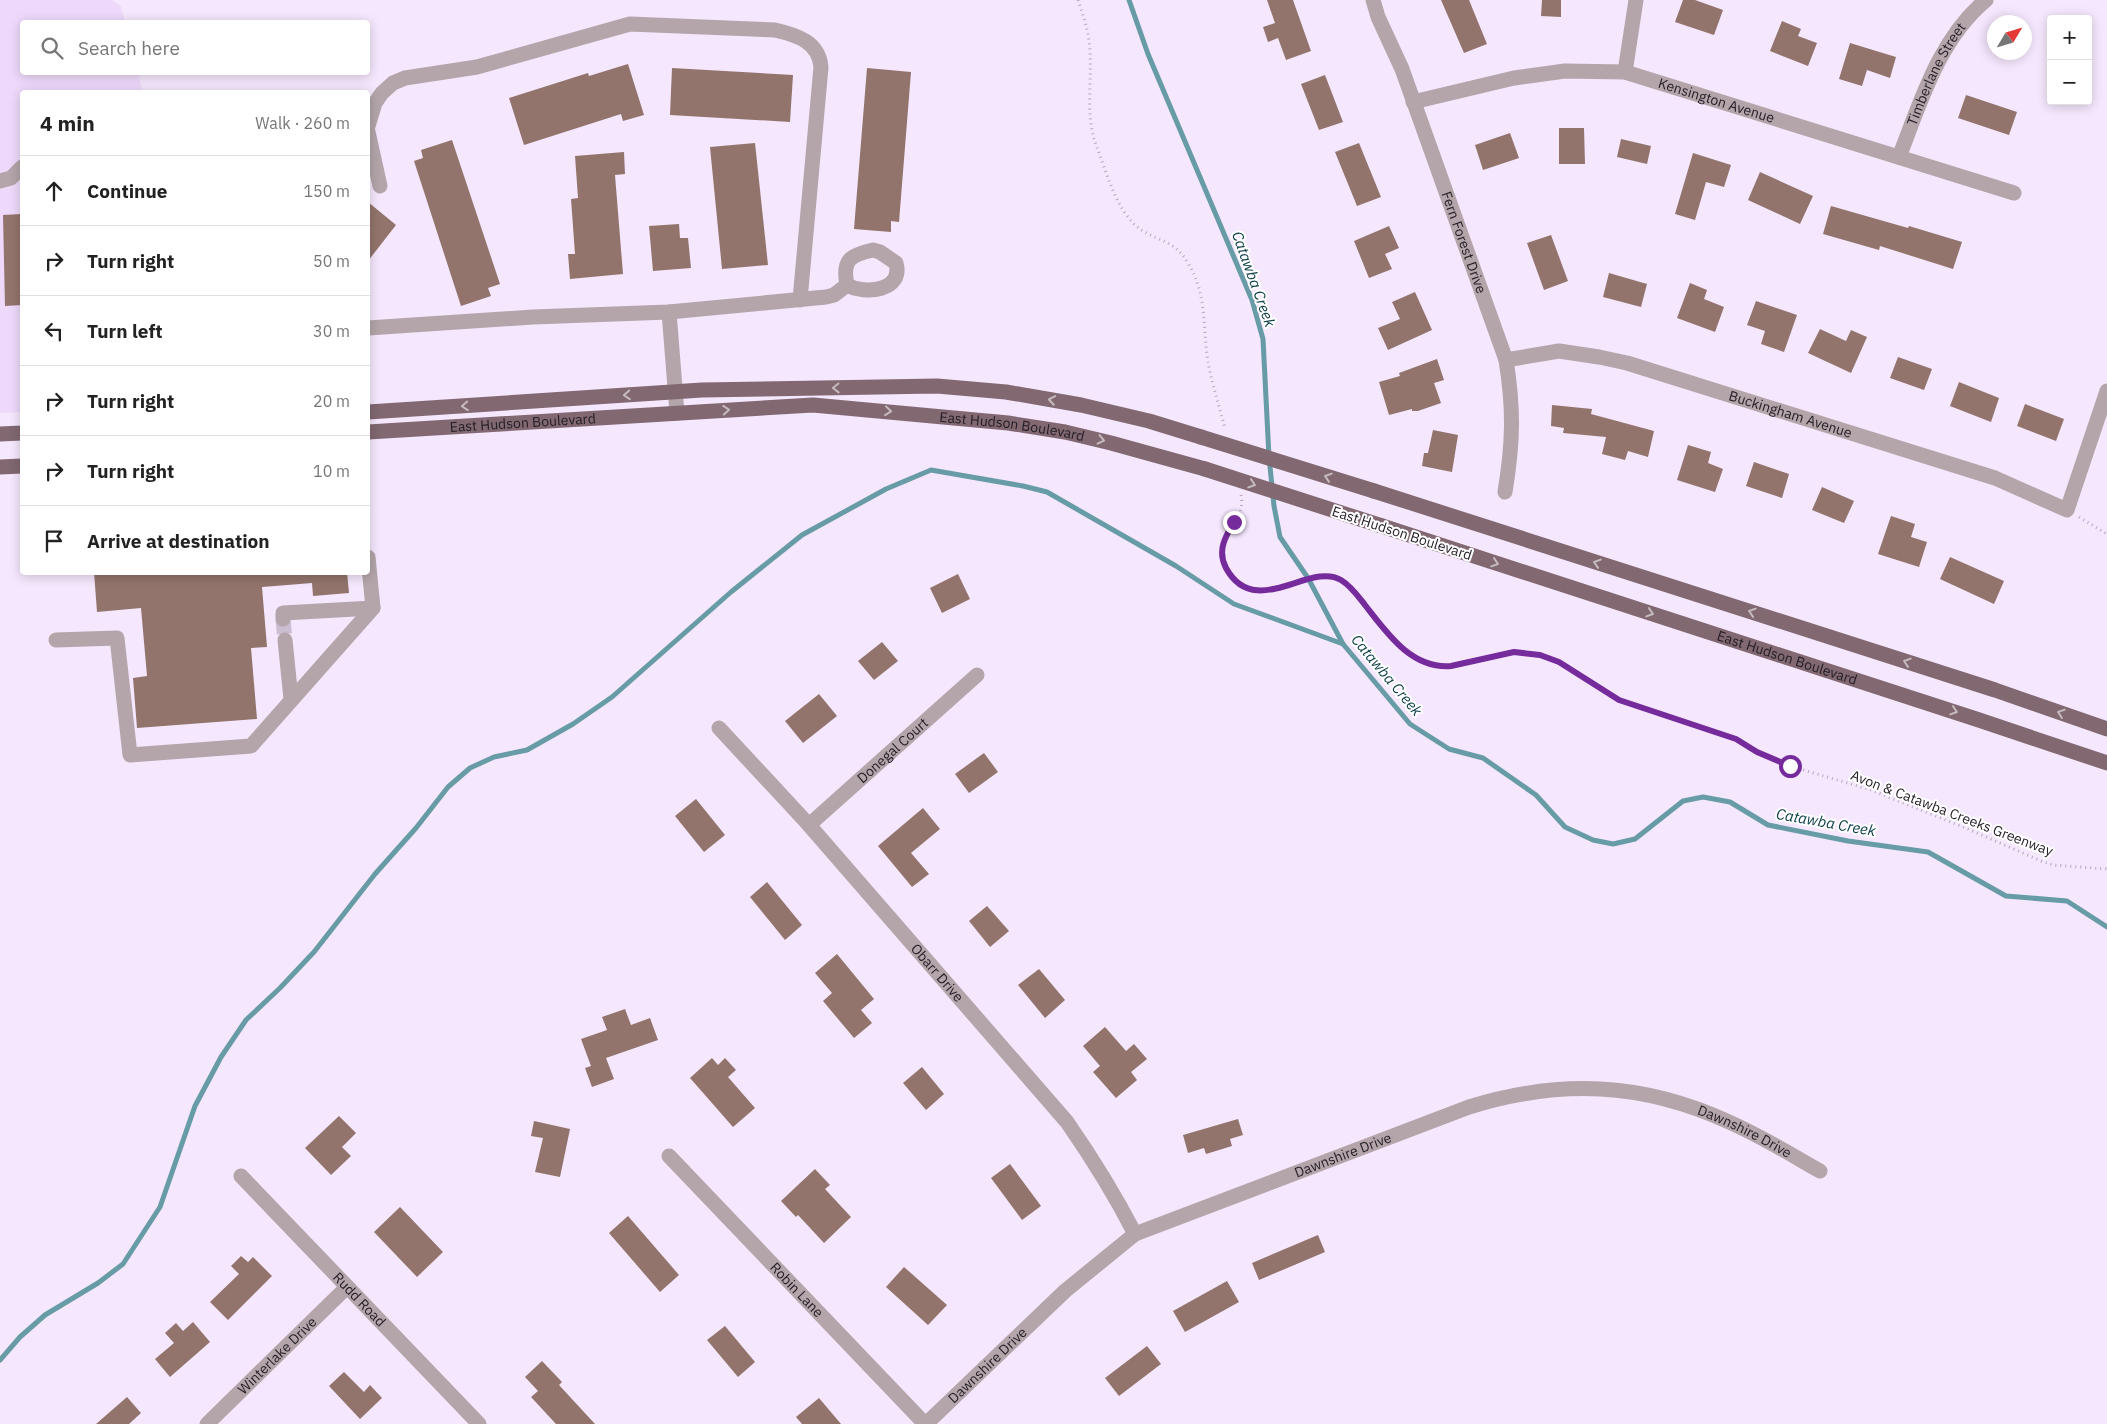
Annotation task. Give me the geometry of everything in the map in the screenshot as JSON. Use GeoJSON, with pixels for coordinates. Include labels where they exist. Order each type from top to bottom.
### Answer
{"type":"FeatureCollection","features":[{"type":"Feature","properties":{"kind":"main road","name":"East Hudson Boulevard"},"geometry":{"type":"LineString","coordinates":[[370,412],[676,392],[937,386],[1006,392],[1081,405],[1149,421],[1201,437],[1994,690],[2107,729]]}},
{"type":"Feature","properties":{"kind":"main road","name":"East Hudson Boulevard"},"geometry":{"type":"LineString","coordinates":[[370,432],[813,405],[1008,423],[1102,441],[1205,469],[1970,716],[2107,763]]}},
{"type":"Feature","properties":{"kind":"main road"},"geometry":{"type":"LineString","coordinates":[[0,434],[20,433]]}},
{"type":"Feature","properties":{"kind":"main road"},"geometry":{"type":"LineString","coordinates":[[0,467],[20,466]]}},
{"type":"Feature","properties":{"kind":"street","name":"Fern Forest Drive"},"geometry":{"type":"LineString","coordinates":[[1373,0],[1378,17],[1402,68],[1506,360],[1510,384],[1513,434],[1505,492]]}},
{"type":"Feature","properties":{"kind":"street"},"geometry":{"type":"LineString","coordinates":[[1625,72],[1636,0]]}},
{"type":"Feature","properties":{"kind":"street","name":"Timberlane Street"},"geometry":{"type":"LineString","coordinates":[[1900,157],[1939,59],[1953,35],[1970,13],[1986,0]]}},
{"type":"Feature","properties":{"kind":"street"},"geometry":{"type":"LineString","coordinates":[[370,120],[382,93],[393,83],[413,77],[476,68],[630,24],[775,30],[791,34],[808,43],[816,50],[821,67],[800,300]]}},
{"type":"Feature","properties":{"kind":"street","name":"Kensington Avenue"},"geometry":{"type":"LineString","coordinates":[[1413,102],[1514,78],[1565,71],[1625,72],[2014,193]]}},
{"type":"Feature","properties":{"kind":"street"},"geometry":{"type":"LineString","coordinates":[[370,141],[380,186]]}},
{"type":"Feature","properties":{"kind":"street"},"geometry":{"type":"LineString","coordinates":[[0,181],[11,178],[20,169]]}},
{"type":"Feature","properties":{"kind":"street"},"geometry":{"type":"LineString","coordinates":[[370,328],[534,317],[669,312],[800,300],[834,295],[848,286]]}},
{"type":"Feature","properties":{"kind":"street"},"geometry":{"type":"LineString","coordinates":[[669,312],[677,413]]}},
{"type":"Feature","properties":{"kind":"street","name":"Buckingham Avenue"},"geometry":{"type":"LineString","coordinates":[[1506,360],[1559,351],[1599,356],[1627,363],[1995,478],[2067,510]]}},
{"type":"Feature","properties":{"kind":"street"},"geometry":{"type":"LineString","coordinates":[[2067,510],[2107,391]]}},
{"type":"Feature","properties":{"kind":"street"},"geometry":{"type":"LineString","coordinates":[[56,640],[118,638],[130,755],[251,746],[373,608],[370,575]]}},
{"type":"Feature","properties":{"kind":"street"},"geometry":{"type":"LineString","coordinates":[[283,619],[283,613],[373,608]]}},
{"type":"Feature","properties":{"kind":"street"},"geometry":{"type":"LineString","coordinates":[[285,640],[291,699]]}},
{"type":"Feature","properties":{"kind":"street","name":"Donegal Court"},"geometry":{"type":"LineString","coordinates":[[809,825],[977,675]]}},
{"type":"Feature","properties":{"kind":"street","name":"Obarr Drive"},"geometry":{"type":"LineString","coordinates":[[719,728],[809,825],[1067,1122],[1086,1149],[1135,1234]]}},
{"type":"Feature","properties":{"kind":"street","name":"Dawnshire Drive"},"geometry":{"type":"LineString","coordinates":[[926,1424],[1065,1291],[1135,1234],[1505,1096],[1555,1089],[1625,1090],[1688,1105],[1759,1136],[1820,1171]]}},
{"type":"Feature","properties":{"kind":"street","name":"Robin Lane"},"geometry":{"type":"LineString","coordinates":[[669,1156],[926,1424]]}},
{"type":"Feature","properties":{"kind":"street","name":"Rudd Road"},"geometry":{"type":"LineString","coordinates":[[241,1176],[479,1424]]}},
{"type":"Feature","properties":{"kind":"street","name":"Winterlake Drive"},"geometry":{"type":"LineString","coordinates":[[207,1424],[347,1287]]}},
{"type":"Feature","properties":{"kind":"path"},"geometry":{"type":"LineString","coordinates":[[1078,0],[1089,38],[1088,100],[1090,124],[1095,143],[1116,195],[1126,214],[1141,229],[1173,245],[1181,252],[1194,275],[1203,300],[1210,369],[1227,437]]}},
{"type":"Feature","properties":{"kind":"path","name":"Avon & Catawba Creeks Greenway"},"geometry":{"type":"LineString","coordinates":[[1240,491],[1242,500],[1240,513],[1224,538],[1222,546],[1224,565],[1234,579],[1249,588],[1276,589],[1321,576],[1334,576],[1346,583],[1395,641],[1416,658],[1427,663],[1451,666],[1514,652],[1540,655],[1559,662],[1619,700],[1736,739],[1757,752],[1790,766],[1871,790],[2041,861],[2053,865],[2107,869]]}},
{"type":"Feature","properties":{"kind":"path"},"geometry":{"type":"LineString","coordinates":[[2067,510],[2107,534]]}},
{"type":"Feature","properties":{"kind":"shaded area"},"geometry":{"type":"Polygon","coordinates":[[[0,0],[112,0],[121,6],[124,20],[20,20],[20,75],[139,75],[142,90],[20,90],[20,412],[0,413],[0,0]]]}},
{"type":"Feature","properties":{"kind":"building"},"geometry":{"type":"Polygon","coordinates":[[[1267,0],[1293,0],[1311,51],[1286,60],[1278,38],[1268,42],[1263,27],[1275,23],[1267,0]]]}},
{"type":"Feature","properties":{"kind":"building"},"geometry":{"type":"Polygon","coordinates":[[[1441,0],[1469,0],[1487,44],[1464,53],[1441,0]]]}},
{"type":"Feature","properties":{"kind":"building"},"geometry":{"type":"Polygon","coordinates":[[[1542,0],[1561,0],[1561,17],[1541,16],[1542,0]]]}},
{"type":"Feature","properties":{"kind":"building"},"geometry":{"type":"Polygon","coordinates":[[[1683,0],[1695,0],[1723,10],[1714,35],[1675,22],[1683,0]]]}},
{"type":"Feature","properties":{"kind":"building"},"geometry":{"type":"Polygon","coordinates":[[[1782,21],[1801,29],[1798,36],[1817,43],[1808,66],[1770,51],[1782,21]]]}},
{"type":"Feature","properties":{"kind":"building"},"geometry":{"type":"Polygon","coordinates":[[[1850,43],[1896,57],[1890,78],[1867,70],[1862,86],[1839,79],[1850,43]]]}},
{"type":"Feature","properties":{"kind":"building"},"geometry":{"type":"Polygon","coordinates":[[[628,64],[644,115],[623,121],[621,114],[524,145],[509,98],[588,73],[589,76],[628,64]]]}},
{"type":"Feature","properties":{"kind":"building"},"geometry":{"type":"Polygon","coordinates":[[[672,68],[793,75],[790,122],[670,115],[672,68]]]}},
{"type":"Feature","properties":{"kind":"building"},"geometry":{"type":"Polygon","coordinates":[[[867,68],[911,72],[899,222],[891,221],[891,232],[854,229],[867,68]]]}},
{"type":"Feature","properties":{"kind":"building"},"geometry":{"type":"Polygon","coordinates":[[[1325,75],[1343,122],[1319,130],[1301,84],[1325,75]]]}},
{"type":"Feature","properties":{"kind":"building"},"geometry":{"type":"Polygon","coordinates":[[[1966,95],[2017,112],[2009,135],[1958,118],[1966,95]]]}},
{"type":"Feature","properties":{"kind":"building"},"geometry":{"type":"Polygon","coordinates":[[[1559,128],[1584,128],[1585,164],[1559,164],[1559,128]]]}},
{"type":"Feature","properties":{"kind":"building"},"geometry":{"type":"Polygon","coordinates":[[[1510,133],[1519,158],[1483,170],[1475,145],[1510,133]]]}},
{"type":"Feature","properties":{"kind":"building"},"geometry":{"type":"Polygon","coordinates":[[[1621,139],[1651,146],[1647,164],[1617,157],[1621,139]]]}},
{"type":"Feature","properties":{"kind":"building"},"geometry":{"type":"Polygon","coordinates":[[[452,140],[500,284],[488,288],[491,296],[461,306],[414,161],[423,158],[421,150],[452,140]]]}},
{"type":"Feature","properties":{"kind":"building"},"geometry":{"type":"Polygon","coordinates":[[[755,143],[768,265],[722,269],[710,147],[755,143]]]}},
{"type":"Feature","properties":{"kind":"building"},"geometry":{"type":"Polygon","coordinates":[[[1359,143],[1381,197],[1357,206],[1335,152],[1359,143]]]}},
{"type":"Feature","properties":{"kind":"building"},"geometry":{"type":"Polygon","coordinates":[[[624,152],[625,174],[615,175],[623,274],[570,279],[568,254],[575,254],[571,199],[578,198],[575,156],[624,152]]]}},
{"type":"Feature","properties":{"kind":"building"},"geometry":{"type":"Polygon","coordinates":[[[1693,153],[1731,165],[1724,187],[1706,182],[1695,220],[1675,214],[1693,153]]]}},
{"type":"Feature","properties":{"kind":"building"},"geometry":{"type":"Polygon","coordinates":[[[1760,172],[1813,196],[1800,224],[1748,200],[1760,172]]]}},
{"type":"Feature","properties":{"kind":"building"},"geometry":{"type":"Polygon","coordinates":[[[370,204],[396,225],[370,258],[370,204]]]}},
{"type":"Feature","properties":{"kind":"building"},"geometry":{"type":"Polygon","coordinates":[[[1831,206],[1962,242],[1953,269],[1880,246],[1879,250],[1823,234],[1831,206]]]}},
{"type":"Feature","properties":{"kind":"building"},"geometry":{"type":"Polygon","coordinates":[[[20,214],[20,305],[5,306],[3,215],[20,214]]]}},
{"type":"Feature","properties":{"kind":"building"},"geometry":{"type":"Polygon","coordinates":[[[679,224],[680,238],[688,238],[691,268],[653,271],[649,226],[679,224]]]}},
{"type":"Feature","properties":{"kind":"building"},"geometry":{"type":"Polygon","coordinates":[[[1389,226],[1399,248],[1385,254],[1392,269],[1369,278],[1354,241],[1389,226]]]}},
{"type":"Feature","properties":{"kind":"building"},"geometry":{"type":"Polygon","coordinates":[[[1551,235],[1568,281],[1544,290],[1527,243],[1551,235]]]}},
{"type":"Feature","properties":{"kind":"building"},"geometry":{"type":"Polygon","coordinates":[[[1609,273],[1647,284],[1641,307],[1603,297],[1609,273]]]}},
{"type":"Feature","properties":{"kind":"building"},"geometry":{"type":"Polygon","coordinates":[[[1690,283],[1707,290],[1704,299],[1724,307],[1715,332],[1677,318],[1690,283]]]}},
{"type":"Feature","properties":{"kind":"building"},"geometry":{"type":"Polygon","coordinates":[[[1415,292],[1432,330],[1388,350],[1378,328],[1400,319],[1392,302],[1415,292]]]}},
{"type":"Feature","properties":{"kind":"building"},"geometry":{"type":"Polygon","coordinates":[[[1756,301],[1797,315],[1784,352],[1761,344],[1765,331],[1747,325],[1756,301]]]}},
{"type":"Feature","properties":{"kind":"building"},"geometry":{"type":"Polygon","coordinates":[[[1820,329],[1846,341],[1851,330],[1867,337],[1851,373],[1808,353],[1820,329]]]}},
{"type":"Feature","properties":{"kind":"building"},"geometry":{"type":"Polygon","coordinates":[[[1898,357],[1932,369],[1924,390],[1890,378],[1898,357]]]}},
{"type":"Feature","properties":{"kind":"building"},"geometry":{"type":"Polygon","coordinates":[[[1437,359],[1444,380],[1434,383],[1441,403],[1418,411],[1412,411],[1412,409],[1389,415],[1379,382],[1400,376],[1399,373],[1437,359]]]}},
{"type":"Feature","properties":{"kind":"building"},"geometry":{"type":"Polygon","coordinates":[[[1959,382],[1999,398],[1991,422],[1950,406],[1959,382]]]}},
{"type":"Feature","properties":{"kind":"building"},"geometry":{"type":"Polygon","coordinates":[[[2025,404],[2064,419],[2056,441],[2017,426],[2025,404]]]}},
{"type":"Feature","properties":{"kind":"building"},"geometry":{"type":"Polygon","coordinates":[[[1552,405],[1592,409],[1591,414],[1654,431],[1648,457],[1628,451],[1625,460],[1602,454],[1606,437],[1563,433],[1564,428],[1551,426],[1552,405]]]}},
{"type":"Feature","properties":{"kind":"building"},"geometry":{"type":"Polygon","coordinates":[[[1433,430],[1458,435],[1452,472],[1422,466],[1424,453],[1428,453],[1433,430]]]}},
{"type":"Feature","properties":{"kind":"building"},"geometry":{"type":"Polygon","coordinates":[[[1688,445],[1711,452],[1708,463],[1723,469],[1715,492],[1677,480],[1688,445]]]}},
{"type":"Feature","properties":{"kind":"building"},"geometry":{"type":"Polygon","coordinates":[[[1754,462],[1789,474],[1782,498],[1746,486],[1754,462]]]}},
{"type":"Feature","properties":{"kind":"building"},"geometry":{"type":"Polygon","coordinates":[[[1822,487],[1854,501],[1844,523],[1812,510],[1822,487]]]}},
{"type":"Feature","properties":{"kind":"building"},"geometry":{"type":"Polygon","coordinates":[[[1891,516],[1915,524],[1911,537],[1927,542],[1919,567],[1878,554],[1891,516]]]}},
{"type":"Feature","properties":{"kind":"building"},"geometry":{"type":"Polygon","coordinates":[[[1950,557],[2004,581],[1994,604],[1940,579],[1950,557]]]}},
{"type":"Feature","properties":{"kind":"building"},"geometry":{"type":"Polygon","coordinates":[[[958,574],[970,599],[942,613],[930,588],[958,574]]]}},
{"type":"Feature","properties":{"kind":"building"},"geometry":{"type":"Polygon","coordinates":[[[94,575],[347,575],[349,593],[313,596],[312,583],[262,587],[267,647],[251,648],[257,719],[137,728],[133,678],[147,676],[141,608],[97,612],[94,575]]]}},
{"type":"Feature","properties":{"kind":"building"},"geometry":{"type":"Polygon","coordinates":[[[882,642],[898,661],[874,680],[858,661],[882,642]]]}},
{"type":"Feature","properties":{"kind":"building"},"geometry":{"type":"Polygon","coordinates":[[[819,694],[837,716],[803,743],[785,721],[819,694]]]}},
{"type":"Feature","properties":{"kind":"building"},"geometry":{"type":"Polygon","coordinates":[[[984,753],[998,772],[969,793],[955,774],[984,753]]]}},
{"type":"Feature","properties":{"kind":"building"},"geometry":{"type":"Polygon","coordinates":[[[696,799],[725,835],[704,852],[675,816],[696,799]]]}},
{"type":"Feature","properties":{"kind":"building"},"geometry":{"type":"Polygon","coordinates":[[[923,808],[940,829],[911,853],[929,874],[912,887],[878,846],[923,808]]]}},
{"type":"Feature","properties":{"kind":"building"},"geometry":{"type":"Polygon","coordinates":[[[767,882],[802,925],[785,940],[750,897],[767,882]]]}},
{"type":"Feature","properties":{"kind":"building"},"geometry":{"type":"Polygon","coordinates":[[[987,906],[1009,931],[990,947],[969,921],[987,906]]]}},
{"type":"Feature","properties":{"kind":"building"},"geometry":{"type":"Polygon","coordinates":[[[837,954],[874,999],[861,1010],[872,1023],[854,1038],[823,1001],[832,993],[815,973],[837,954]]]}},
{"type":"Feature","properties":{"kind":"building"},"geometry":{"type":"Polygon","coordinates":[[[1039,969],[1065,1000],[1045,1018],[1018,985],[1039,969]]]}},
{"type":"Feature","properties":{"kind":"building"},"geometry":{"type":"Polygon","coordinates":[[[625,1009],[631,1025],[650,1018],[658,1040],[606,1058],[614,1079],[592,1087],[585,1068],[591,1066],[581,1039],[607,1030],[602,1017],[625,1009]]]}},
{"type":"Feature","properties":{"kind":"building"},"geometry":{"type":"Polygon","coordinates":[[[1105,1027],[1126,1051],[1134,1044],[1147,1059],[1131,1072],[1137,1080],[1116,1098],[1093,1072],[1100,1066],[1083,1046],[1105,1027]]]}},
{"type":"Feature","properties":{"kind":"building"},"geometry":{"type":"Polygon","coordinates":[[[712,1058],[718,1065],[725,1058],[736,1070],[728,1077],[755,1108],[733,1127],[690,1078],[712,1058]]]}},
{"type":"Feature","properties":{"kind":"building"},"geometry":{"type":"Polygon","coordinates":[[[922,1067],[944,1094],[926,1110],[903,1083],[922,1067]]]}},
{"type":"Feature","properties":{"kind":"building"},"geometry":{"type":"Polygon","coordinates":[[[339,1116],[356,1133],[342,1147],[351,1156],[331,1175],[305,1148],[339,1116]]]}},
{"type":"Feature","properties":{"kind":"building"},"geometry":{"type":"Polygon","coordinates":[[[1238,1119],[1243,1135],[1230,1139],[1232,1146],[1206,1154],[1204,1148],[1188,1153],[1183,1135],[1238,1119]]]}},
{"type":"Feature","properties":{"kind":"building"},"geometry":{"type":"Polygon","coordinates":[[[534,1121],[570,1129],[560,1177],[535,1172],[543,1138],[531,1136],[534,1121]]]}},
{"type":"Feature","properties":{"kind":"building"},"geometry":{"type":"Polygon","coordinates":[[[1010,1164],[1041,1206],[1022,1220],[991,1178],[1010,1164]]]}},
{"type":"Feature","properties":{"kind":"building"},"geometry":{"type":"Polygon","coordinates":[[[815,1169],[830,1185],[825,1189],[851,1217],[824,1243],[798,1215],[796,1217],[781,1201],[815,1169]]]}},
{"type":"Feature","properties":{"kind":"building"},"geometry":{"type":"Polygon","coordinates":[[[400,1207],[443,1252],[417,1277],[374,1232],[400,1207]]]}},
{"type":"Feature","properties":{"kind":"building"},"geometry":{"type":"Polygon","coordinates":[[[628,1216],[679,1275],[660,1292],[609,1233],[628,1216]]]}},
{"type":"Feature","properties":{"kind":"building"},"geometry":{"type":"Polygon","coordinates":[[[1318,1235],[1325,1252],[1259,1280],[1252,1263],[1318,1235]]]}},
{"type":"Feature","properties":{"kind":"building"},"geometry":{"type":"Polygon","coordinates":[[[241,1256],[248,1262],[253,1257],[272,1276],[228,1320],[210,1302],[239,1274],[231,1266],[241,1256]]]}},
{"type":"Feature","properties":{"kind":"building"},"geometry":{"type":"Polygon","coordinates":[[[904,1267],[947,1305],[928,1325],[886,1287],[904,1267]]]}},
{"type":"Feature","properties":{"kind":"building"},"geometry":{"type":"Polygon","coordinates":[[[1227,1281],[1239,1302],[1185,1332],[1173,1311],[1227,1281]]]}},
{"type":"Feature","properties":{"kind":"building"},"geometry":{"type":"Polygon","coordinates":[[[193,1322],[210,1342],[170,1377],[155,1359],[174,1343],[165,1333],[176,1323],[183,1331],[193,1322]]]}},
{"type":"Feature","properties":{"kind":"building"},"geometry":{"type":"Polygon","coordinates":[[[725,1326],[755,1362],[738,1377],[707,1340],[725,1326]]]}},
{"type":"Feature","properties":{"kind":"building"},"geometry":{"type":"Polygon","coordinates":[[[1147,1346],[1161,1364],[1119,1396],[1105,1378],[1147,1346]]]}},
{"type":"Feature","properties":{"kind":"building"},"geometry":{"type":"Polygon","coordinates":[[[542,1361],[562,1382],[559,1385],[595,1424],[556,1424],[531,1397],[538,1391],[525,1377],[542,1361]]]}},
{"type":"Feature","properties":{"kind":"building"},"geometry":{"type":"Polygon","coordinates":[[[344,1372],[364,1392],[370,1385],[382,1398],[360,1419],[329,1386],[344,1372]]]}},
{"type":"Feature","properties":{"kind":"building"},"geometry":{"type":"Polygon","coordinates":[[[127,1397],[141,1413],[129,1424],[96,1424],[127,1397]]]}},
{"type":"Feature","properties":{"kind":"building"},"geometry":{"type":"Polygon","coordinates":[[[819,1398],[841,1424],[802,1424],[796,1417],[819,1398]]]}},
{"type":"Feature","properties":{"kind":"waterway","name":"Catawba Creek"},"geometry":{"type":"LineString","coordinates":[[1129,0],[1148,54],[1252,300],[1263,339],[1269,457],[1274,506],[1280,537],[1308,578],[1343,644],[1410,724],[1449,749],[1483,758],[1536,795],[1565,827],[1593,840],[1613,844],[1635,839],[1683,801],[1703,797],[1730,802],[1768,825],[1848,841],[1928,852],[2006,896],[2067,901],[2107,927]]}},
{"type":"Feature","properties":{"kind":"waterway"},"geometry":{"type":"LineString","coordinates":[[0,1360],[20,1337],[45,1315],[98,1283],[123,1264],[160,1207],[195,1106],[221,1057],[246,1020],[314,952],[375,874],[416,828],[448,787],[470,768],[494,757],[527,750],[573,724],[612,697],[731,592],[802,535],[886,489],[931,470],[1047,492],[1176,566],[1234,604],[1343,644]]}},
{"type":"Feature","properties":{"kind":"tunnel"},"geometry":{"type":"LineString","coordinates":[[283,619],[285,640]]}},
{"type":"Feature","properties":{"kind":"route"},"geometry":{"type":"LineString","coordinates":[[1234,522],[1224,538],[1222,557],[1224,565],[1234,579],[1249,588],[1258,590],[1276,589],[1321,576],[1334,576],[1346,583],[1355,592],[1386,632],[1404,650],[1427,663],[1451,666],[1514,652],[1540,655],[1559,662],[1619,700],[1736,739],[1757,752],[1790,766]]}}]}
